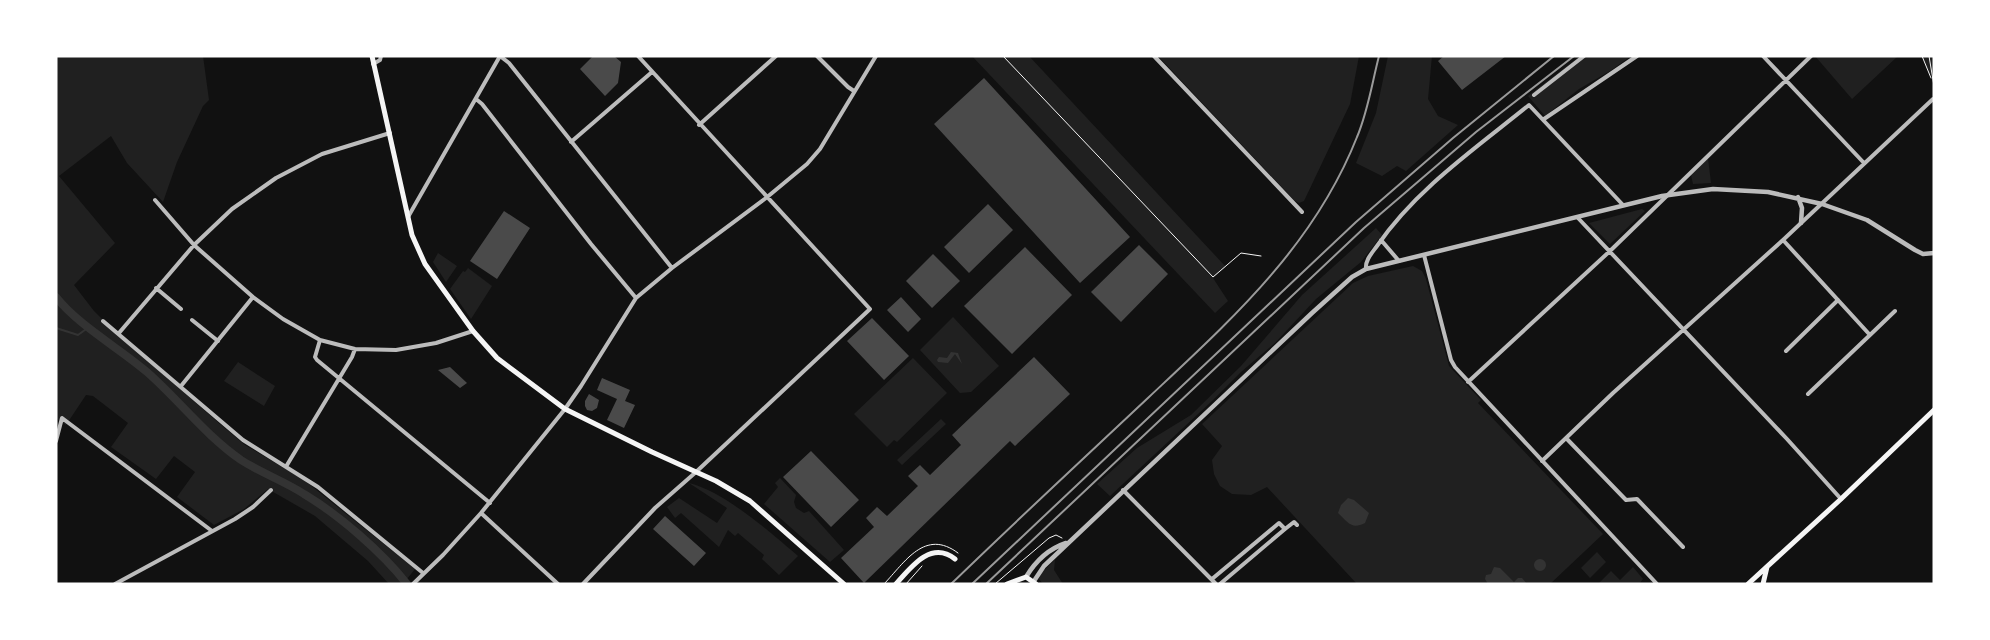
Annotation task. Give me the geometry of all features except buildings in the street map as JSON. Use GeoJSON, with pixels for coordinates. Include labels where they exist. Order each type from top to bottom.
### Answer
{"type":"FeatureCollection","features":[{"type":"Feature","properties":{"kind":"main road"},"geometry":{"type":"LineString","coordinates":[[372,56],[412,236],[425,264],[472,330],[498,358],[565,409],[735,491],[844,584]]}},
{"type":"Feature","properties":{"kind":"main road"},"geometry":{"type":"LineString","coordinates":[[1748,584],[1934,410]]}},
{"type":"Feature","properties":{"kind":"main road"},"geometry":{"type":"LineString","coordinates":[[896,584],[926,554],[941,552],[955,559]]}},
{"type":"Feature","properties":{"kind":"main road"},"geometry":{"type":"LineString","coordinates":[[1764,584],[1763,579],[1768,566]]}},
{"type":"Feature","properties":{"kind":"main road"},"geometry":{"type":"LineString","coordinates":[[1006,581],[1026,577],[1035,583]]}},
{"type":"Feature","properties":{"kind":"street"},"geometry":{"type":"LineString","coordinates":[[373,64],[380,60],[381,56]]}},
{"type":"Feature","properties":{"kind":"street"},"geometry":{"type":"LineString","coordinates":[[407,218],[500,56],[509,63],[672,268]]}},
{"type":"Feature","properties":{"kind":"street"},"geometry":{"type":"LineString","coordinates":[[583,584],[655,508],[870,309],[766,198],[638,56]]}},
{"type":"Feature","properties":{"kind":"street"},"geometry":{"type":"LineString","coordinates":[[700,125],[776,56]]}},
{"type":"Feature","properties":{"kind":"street"},"geometry":{"type":"LineString","coordinates":[[817,56],[854,91]]}},
{"type":"Feature","properties":{"kind":"street"},"geometry":{"type":"LineString","coordinates":[[420,584],[414,582],[443,555],[490,503],[565,409],[582,386],[636,298],[807,164],[820,148],[876,56]]}},
{"type":"Feature","properties":{"kind":"street"},"geometry":{"type":"LineString","coordinates":[[1154,56],[1302,212]]}},
{"type":"Feature","properties":{"kind":"street"},"geometry":{"type":"LineString","coordinates":[[1534,95],[1584,56]]}},
{"type":"Feature","properties":{"kind":"street"},"geometry":{"type":"LineString","coordinates":[[1544,120],[1637,56]]}},
{"type":"Feature","properties":{"kind":"street"},"geometry":{"type":"LineString","coordinates":[[1763,56],[1864,163]]}},
{"type":"Feature","properties":{"kind":"street"},"geometry":{"type":"LineString","coordinates":[[1468,382],[1610,251],[1811,56]]}},
{"type":"Feature","properties":{"kind":"street"},"geometry":{"type":"LineString","coordinates":[[571,142],[652,72]]}},
{"type":"Feature","properties":{"kind":"street"},"geometry":{"type":"LineString","coordinates":[[476,99],[482,104],[591,244],[636,298]]}},
{"type":"Feature","properties":{"kind":"street"},"geometry":{"type":"LineString","coordinates":[[1542,461],[1682,329],[1783,240],[1933,100]]}},
{"type":"Feature","properties":{"kind":"street"},"geometry":{"type":"LineString","coordinates":[[1366,269],[1366,262],[1381,240],[1424,192],[1529,105],[1623,205]]}},
{"type":"Feature","properties":{"kind":"street"},"geometry":{"type":"LineString","coordinates":[[119,333],[194,245],[232,209],[276,178],[322,154],[390,132]]}},
{"type":"Feature","properties":{"kind":"street"},"geometry":{"type":"LineString","coordinates":[[1035,583],[1044,566],[1067,543],[1352,277],[1366,269],[1668,195],[1694,191],[1736,189],[1798,197],[1822,204],[1868,220],[1923,254],[1934,253]]}},
{"type":"Feature","properties":{"kind":"street"},"geometry":{"type":"LineString","coordinates":[[1798,197],[1802,208],[1801,223]]}},
{"type":"Feature","properties":{"kind":"street"},"geometry":{"type":"LineString","coordinates":[[155,200],[194,245],[253,297],[283,319],[308,335],[320,340],[355,349],[396,350],[436,343],[472,330]]}},
{"type":"Feature","properties":{"kind":"street"},"geometry":{"type":"LineString","coordinates":[[1578,218],[1787,439],[1841,499]]}},
{"type":"Feature","properties":{"kind":"street"},"geometry":{"type":"LineString","coordinates":[[1381,240],[1399,261]]}},
{"type":"Feature","properties":{"kind":"street"},"geometry":{"type":"LineString","coordinates":[[1783,240],[1870,335]]}},
{"type":"Feature","properties":{"kind":"street"},"geometry":{"type":"LineString","coordinates":[[1424,255],[1451,360],[1455,366],[1657,584]]}},
{"type":"Feature","properties":{"kind":"street"},"geometry":{"type":"LineString","coordinates":[[156,288],[181,309]]}},
{"type":"Feature","properties":{"kind":"street"},"geometry":{"type":"LineString","coordinates":[[181,386],[253,297]]}},
{"type":"Feature","properties":{"kind":"street"},"geometry":{"type":"LineString","coordinates":[[1786,351],[1838,300]]}},
{"type":"Feature","properties":{"kind":"street"},"geometry":{"type":"LineString","coordinates":[[1808,394],[1895,311]]}},
{"type":"Feature","properties":{"kind":"street"},"geometry":{"type":"LineString","coordinates":[[192,320],[218,341]]}},
{"type":"Feature","properties":{"kind":"street"},"geometry":{"type":"LineString","coordinates":[[103,321],[243,440],[318,487],[423,573]]}},
{"type":"Feature","properties":{"kind":"street"},"geometry":{"type":"LineString","coordinates":[[320,340],[315,357],[339,379],[490,503]]}},
{"type":"Feature","properties":{"kind":"street"},"geometry":{"type":"LineString","coordinates":[[287,466],[355,349]]}},
{"type":"Feature","properties":{"kind":"street"},"geometry":{"type":"LineString","coordinates":[[56,441],[62,418],[212,530]]}},
{"type":"Feature","properties":{"kind":"street"},"geometry":{"type":"LineString","coordinates":[[1566,438],[1626,500],[1638,499],[1684,547]]}},
{"type":"Feature","properties":{"kind":"street"},"geometry":{"type":"LineString","coordinates":[[115,584],[212,530],[235,520],[254,508],[271,490]]}},
{"type":"Feature","properties":{"kind":"street"},"geometry":{"type":"LineString","coordinates":[[1124,490],[1216,584]]}},
{"type":"Feature","properties":{"kind":"street"},"geometry":{"type":"LineString","coordinates":[[481,513],[558,584]]}},
{"type":"Feature","properties":{"kind":"street"},"geometry":{"type":"LineString","coordinates":[[1220,584],[1294,522],[1297,526]]}},
{"type":"Feature","properties":{"kind":"street"},"geometry":{"type":"LineString","coordinates":[[1212,579],[1280,523],[1285,530]]}},
{"type":"Feature","properties":{"kind":"street"},"geometry":{"type":"LineString","coordinates":[[1026,577],[1034,565],[1046,554],[1055,547],[1067,543]]}},
{"type":"Feature","properties":{"kind":"path"},"geometry":{"type":"LineString","coordinates":[[1002,56],[1213,277],[1241,253],[1261,256]]}},
{"type":"Feature","properties":{"kind":"path"},"geometry":{"type":"LineString","coordinates":[[1922,56],[1932,80]]}},
{"type":"Feature","properties":{"kind":"path"},"geometry":{"type":"LineString","coordinates":[[1929,56],[1934,86]]}},
{"type":"Feature","properties":{"kind":"path"},"geometry":{"type":"LineString","coordinates":[[995,584],[1049,538],[1056,535],[1063,538]]}},
{"type":"Feature","properties":{"kind":"path"},"geometry":{"type":"LineString","coordinates":[[906,584],[927,562]]}},
{"type":"Feature","properties":{"kind":"path"},"geometry":{"type":"LineString","coordinates":[[1000,584],[1006,581]]}},
{"type":"Feature","properties":{"kind":"shaded area"},"geometry":{"type":"Polygon","coordinates":[[[56,56],[203,56],[209,100],[203,106],[177,162],[163,202],[127,163],[111,136],[59,176],[115,243],[74,285],[94,311],[117,334],[245,445],[304,480],[415,569],[403,584],[389,584],[368,561],[315,516],[268,489],[244,509],[214,525],[177,497],[195,472],[174,456],[156,479],[111,447],[128,423],[93,396],[86,395],[66,425],[56,418],[56,56]]]}},
{"type":"Feature","properties":{"kind":"shaded area"},"geometry":{"type":"Polygon","coordinates":[[[972,56],[1029,56],[1226,267],[1213,278],[1228,301],[1215,313],[972,56]]]}},
{"type":"Feature","properties":{"kind":"shaded area"},"geometry":{"type":"Polygon","coordinates":[[[1158,56],[1359,56],[1350,104],[1304,201],[1299,203],[1295,201],[1158,56]]]}},
{"type":"Feature","properties":{"kind":"shaded area"},"geometry":{"type":"Polygon","coordinates":[[[1388,56],[1432,56],[1428,99],[1438,116],[1458,125],[1406,171],[1397,166],[1382,176],[1356,163],[1376,113],[1388,56]]]}},
{"type":"Feature","properties":{"kind":"shaded area"},"geometry":{"type":"Polygon","coordinates":[[[1580,56],[1631,56],[1579,89],[1545,116],[1528,96],[1580,56]]]}},
{"type":"Feature","properties":{"kind":"shaded area"},"geometry":{"type":"Polygon","coordinates":[[[1815,56],[1898,56],[1852,99],[1815,56]]]}},
{"type":"Feature","properties":{"kind":"shaded area"},"geometry":{"type":"Polygon","coordinates":[[[1922,56],[1934,56],[1934,75],[1929,74],[1922,56]]]}},
{"type":"Feature","properties":{"kind":"shaded area"},"geometry":{"type":"Polygon","coordinates":[[[1708,158],[1711,183],[1693,184],[1691,175],[1708,158]]]}},
{"type":"Feature","properties":{"kind":"shaded area"},"geometry":{"type":"Polygon","coordinates":[[[1642,209],[1645,211],[1610,244],[1589,223],[1642,209]]]}},
{"type":"Feature","properties":{"kind":"shaded area"},"geometry":{"type":"Polygon","coordinates":[[[1376,228],[1382,235],[1361,262],[1316,299],[1275,343],[1241,372],[1110,496],[1097,484],[1137,448],[1191,415],[1241,366],[1302,295],[1376,228]]]}},
{"type":"Feature","properties":{"kind":"shaded area"},"geometry":{"type":"Polygon","coordinates":[[[438,253],[457,266],[446,282],[433,262],[438,253]]]}},
{"type":"Feature","properties":{"kind":"shaded area"},"geometry":{"type":"Polygon","coordinates":[[[1413,266],[1422,271],[1426,279],[1449,366],[1481,400],[1478,403],[1603,534],[1550,584],[1357,584],[1267,487],[1251,495],[1232,494],[1220,486],[1214,474],[1212,460],[1222,446],[1202,424],[1353,283],[1368,276],[1413,266]]]}},
{"type":"Feature","properties":{"kind":"shaded area"},"geometry":{"type":"Polygon","coordinates":[[[468,268],[492,286],[471,319],[450,289],[463,271],[465,272],[468,268]]]}},
{"type":"Feature","properties":{"kind":"shaded area"},"geometry":{"type":"Polygon","coordinates":[[[953,317],[999,366],[971,392],[960,393],[920,350],[953,317]]]}},
{"type":"Feature","properties":{"kind":"shaded area"},"geometry":{"type":"Polygon","coordinates":[[[951,352],[958,353],[962,364],[955,354],[948,363],[938,362],[939,357],[947,358],[951,352]]]}},
{"type":"Feature","properties":{"kind":"shaded area"},"geometry":{"type":"Polygon","coordinates":[[[913,358],[947,393],[897,442],[894,440],[887,447],[854,414],[913,358]]]}},
{"type":"Feature","properties":{"kind":"shaded area"},"geometry":{"type":"Polygon","coordinates":[[[238,362],[275,386],[264,406],[224,381],[238,362]]]}},
{"type":"Feature","properties":{"kind":"shaded area"},"geometry":{"type":"Polygon","coordinates":[[[941,419],[946,424],[902,465],[897,460],[941,419]]]}},
{"type":"Feature","properties":{"kind":"shaded area"},"geometry":{"type":"Polygon","coordinates":[[[780,478],[796,495],[794,502],[796,508],[804,513],[809,511],[844,550],[830,562],[764,504],[778,487],[775,483],[780,478]]]}},
{"type":"Feature","properties":{"kind":"shaded area"},"geometry":{"type":"Polygon","coordinates":[[[689,483],[703,488],[732,504],[798,556],[779,575],[762,559],[764,555],[738,533],[735,536],[728,530],[719,547],[681,513],[675,518],[667,507],[679,498],[717,523],[727,508],[689,483]]]}},
{"type":"Feature","properties":{"kind":"shaded area"},"geometry":{"type":"Polygon","coordinates":[[[1348,498],[1354,500],[1369,513],[1365,523],[1353,525],[1338,513],[1341,505],[1348,498]]]}},
{"type":"Feature","properties":{"kind":"shaded area"},"geometry":{"type":"Polygon","coordinates":[[[1597,552],[1606,562],[1590,578],[1581,568],[1597,552]]]}},
{"type":"Feature","properties":{"kind":"shaded area"},"geometry":{"type":"Polygon","coordinates":[[[1542,559],[1545,560],[1545,570],[1538,571],[1535,570],[1534,563],[1535,560],[1542,559]]]}},
{"type":"Feature","properties":{"kind":"shaded area"},"geometry":{"type":"Polygon","coordinates":[[[1055,560],[1054,570],[1063,584],[1043,584],[1039,579],[1041,573],[1055,560]]]}},
{"type":"Feature","properties":{"kind":"shaded area"},"geometry":{"type":"Polygon","coordinates":[[[1494,567],[1500,568],[1514,582],[1518,578],[1522,578],[1527,584],[1488,584],[1485,579],[1486,575],[1491,574],[1494,567]]]}},
{"type":"Feature","properties":{"kind":"shaded area"},"geometry":{"type":"Polygon","coordinates":[[[1633,567],[1643,579],[1639,584],[1598,584],[1611,571],[1620,580],[1633,567]]]}},
{"type":"Feature","properties":{"kind":"waterway"},"geometry":{"type":"LineString","coordinates":[[56,297],[87,327],[147,372],[204,429],[228,450],[249,465],[296,489],[331,512],[373,547],[407,584]]}},
{"type":"Feature","properties":{"kind":"waterway"},"geometry":{"type":"LineString","coordinates":[[56,328],[78,335],[89,327]]}},
{"type":"Feature","properties":{"kind":"railway"},"geometry":{"type":"LineString","coordinates":[[951,584],[1210,339],[1268,279],[1294,247],[1318,213],[1339,176],[1357,137],[1367,107],[1379,56]]}},
{"type":"Feature","properties":{"kind":"railway"},"geometry":{"type":"LineString","coordinates":[[972,584],[1356,222],[1453,138],[1554,56]]}},
{"type":"Feature","properties":{"kind":"railway"},"geometry":{"type":"LineString","coordinates":[[986,584],[1364,228],[1476,132],[1574,56]]}}]}
